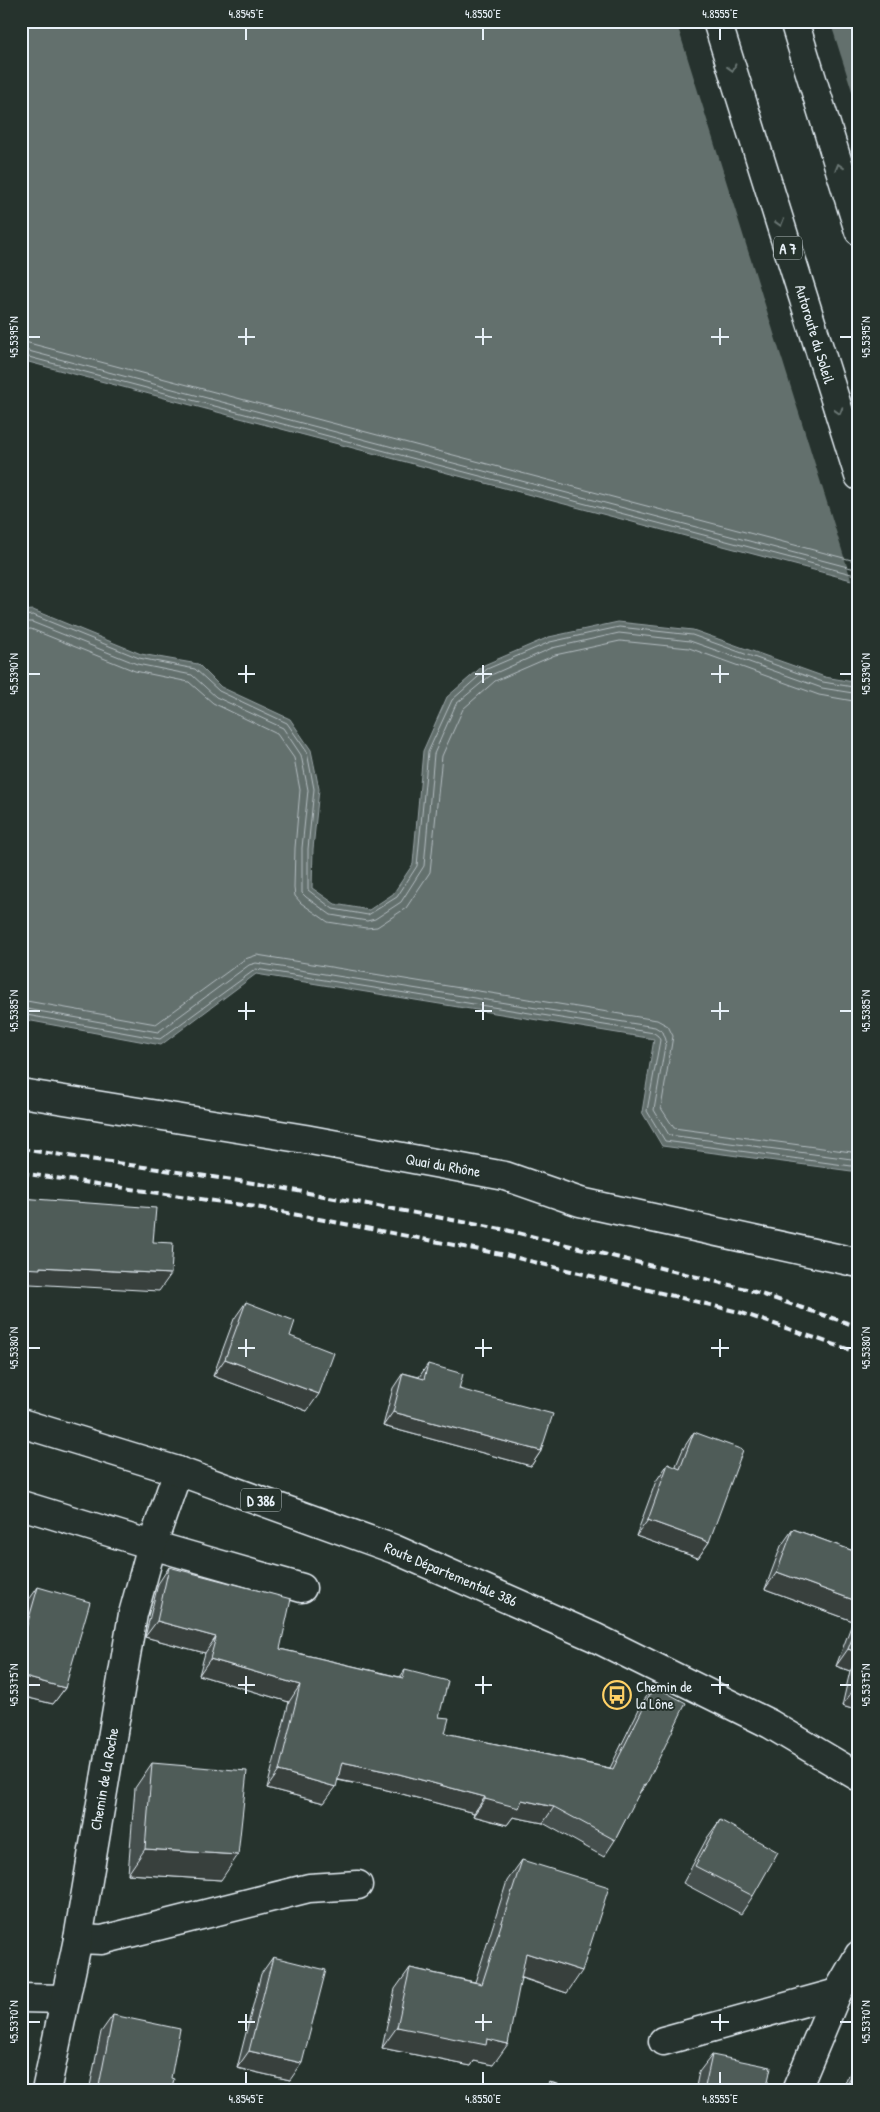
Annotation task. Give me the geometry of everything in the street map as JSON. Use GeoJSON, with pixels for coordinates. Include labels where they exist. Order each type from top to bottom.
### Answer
{"type":"FeatureCollection","features":[{"type":"Feature","properties":{"kind":"main road","name":"Autoroute du Soleil"},"geometry":{"type":"LineString","coordinates":[[717,21],[859,476]]}},
{"type":"Feature","properties":{"kind":"main road"},"geometry":{"type":"LineString","coordinates":[[794,21],[859,230]]}},
{"type":"Feature","properties":{"kind":"main road","name":"Quai du Rhône"},"geometry":{"type":"LineString","coordinates":[[21,1093],[305,1139],[505,1176],[580,1202],[859,1263]]}},
{"type":"Feature","properties":{"kind":"main road","name":"Route Départementale 386"},"geometry":{"type":"LineString","coordinates":[[21,1423],[178,1471],[394,1549],[586,1633],[770,1724],[859,1777]]}},
{"type":"Feature","properties":{"kind":"main road","name":"Chemin de la Roche"},"geometry":{"type":"LineString","coordinates":[[46,2091],[78,1939],[133,1614],[152,1545],[178,1471]]}},
{"type":"Feature","properties":{"kind":"main road"},"geometry":{"type":"LineString","coordinates":[[21,1505],[302,1588]]}},
{"type":"Feature","properties":{"kind":"main road"},"geometry":{"type":"LineString","coordinates":[[78,1939],[102,1940],[309,1888],[358,1885]]}},
{"type":"Feature","properties":{"kind":"main road"},"geometry":{"type":"LineString","coordinates":[[796,2091],[846,1991],[859,1955]]}},
{"type":"Feature","properties":{"kind":"main road"},"geometry":{"type":"LineString","coordinates":[[663,2040],[846,1991]]}},
{"type":"Feature","properties":{"kind":"main road"},"geometry":{"type":"LineString","coordinates":[[21,1998],[64,1999]]}},
{"type":"Feature","properties":{"kind":"water"},"geometry":{"type":"Polygon","coordinates":[[[21,21],[859,21],[859,582],[21,360],[21,21]]]}},
{"type":"Feature","properties":{"kind":"water"},"geometry":{"type":"Polygon","coordinates":[[[33,610],[141,654],[198,664],[221,687],[290,719],[311,750],[319,789],[313,849],[312,888],[335,904],[369,910],[393,894],[413,864],[423,751],[447,697],[484,665],[549,637],[618,622],[693,630],[825,677],[859,683],[859,1172],[662,1146],[642,1112],[654,1039],[256,974],[161,1045],[21,1019],[21,611],[33,610]]]}},
{"type":"Feature","properties":{"kind":"pier"},"geometry":{"type":"Polygon","coordinates":[[[676,21],[830,21],[859,113],[859,584],[852,582],[676,21]]]}},
{"type":"Feature","properties":{"kind":"building"},"geometry":{"type":"Polygon","coordinates":[[[21,1198],[156,1208],[153,1242],[173,1243],[171,1274],[40,1267],[40,1269],[21,1268],[21,1198]]]}},
{"type":"Feature","properties":{"kind":"building"},"geometry":{"type":"Polygon","coordinates":[[[246,1302],[295,1321],[290,1336],[334,1353],[319,1394],[225,1359],[246,1302]]]}},
{"type":"Feature","properties":{"kind":"building"},"geometry":{"type":"Polygon","coordinates":[[[428,1364],[463,1374],[459,1389],[553,1414],[541,1451],[393,1412],[403,1373],[424,1379],[428,1364]]]}},
{"type":"Feature","properties":{"kind":"building"},"geometry":{"type":"Polygon","coordinates":[[[694,1432],[743,1450],[709,1542],[648,1520],[668,1464],[680,1469],[694,1432]]]}},
{"type":"Feature","properties":{"kind":"building"},"geometry":{"type":"Polygon","coordinates":[[[793,1529],[859,1553],[859,1602],[777,1572],[793,1529]]]}},
{"type":"Feature","properties":{"kind":"building"},"geometry":{"type":"Polygon","coordinates":[[[169,1567],[291,1599],[280,1649],[403,1678],[405,1670],[448,1681],[439,1717],[449,1718],[445,1733],[613,1769],[654,1686],[686,1703],[646,1785],[644,1784],[615,1840],[554,1807],[522,1800],[519,1808],[399,1774],[342,1762],[336,1787],[279,1771],[300,1685],[210,1659],[216,1637],[157,1621],[169,1567]]]}},
{"type":"Feature","properties":{"kind":"building"},"geometry":{"type":"Polygon","coordinates":[[[38,1587],[90,1602],[65,1688],[21,1676],[21,1646],[38,1587]]]}},
{"type":"Feature","properties":{"kind":"building"},"geometry":{"type":"Polygon","coordinates":[[[859,1621],[859,1653],[848,1649],[859,1621]]]}},
{"type":"Feature","properties":{"kind":"building"},"geometry":{"type":"Polygon","coordinates":[[[859,1668],[859,1691],[854,1689],[859,1668]]]}},
{"type":"Feature","properties":{"kind":"building"},"geometry":{"type":"Polygon","coordinates":[[[152,1763],[247,1771],[238,1855],[145,1849],[152,1763]]]}},
{"type":"Feature","properties":{"kind":"building"},"geometry":{"type":"Polygon","coordinates":[[[720,1820],[778,1852],[753,1896],[695,1866],[720,1820]]]}},
{"type":"Feature","properties":{"kind":"building"},"geometry":{"type":"Polygon","coordinates":[[[522,1860],[609,1887],[582,1971],[526,1953],[508,2044],[487,2039],[486,2045],[397,2027],[410,1968],[482,1984],[522,1860]]]}},
{"type":"Feature","properties":{"kind":"building"},"geometry":{"type":"Polygon","coordinates":[[[273,1957],[326,1970],[302,2063],[249,2051],[273,1957]]]}},
{"type":"Feature","properties":{"kind":"building"},"geometry":{"type":"Polygon","coordinates":[[[113,2015],[180,2029],[171,2078],[174,2079],[171,2091],[98,2091],[113,2015]]]}},
{"type":"Feature","properties":{"kind":"building"},"geometry":{"type":"Polygon","coordinates":[[[712,2055],[771,2067],[766,2091],[704,2091],[712,2055]]]}},
{"type":"Feature","properties":{"kind":"building"},"geometry":{"type":"Polygon","coordinates":[[[859,2062],[859,2091],[844,2091],[859,2062]]]}},
{"type":"Feature","properties":{"kind":"building"},"geometry":{"type":"Polygon","coordinates":[[[549,2082],[585,2091],[547,2091],[549,2082]]]}},
{"type":"Feature","properties":{"kind":"railway"},"geometry":{"type":"LineString","coordinates":[[21,1149],[260,1184],[506,1230],[746,1289],[859,1327]]}},
{"type":"Feature","properties":{"kind":"railway"},"geometry":{"type":"LineString","coordinates":[[21,1173],[256,1207],[501,1254],[739,1312],[859,1353]]}},
{"type":"Feature","properties":{"kind":"place","name":"Chemin de la Lône"},"geometry":{"type":"Point","coordinates":[617,1695]}}]}
